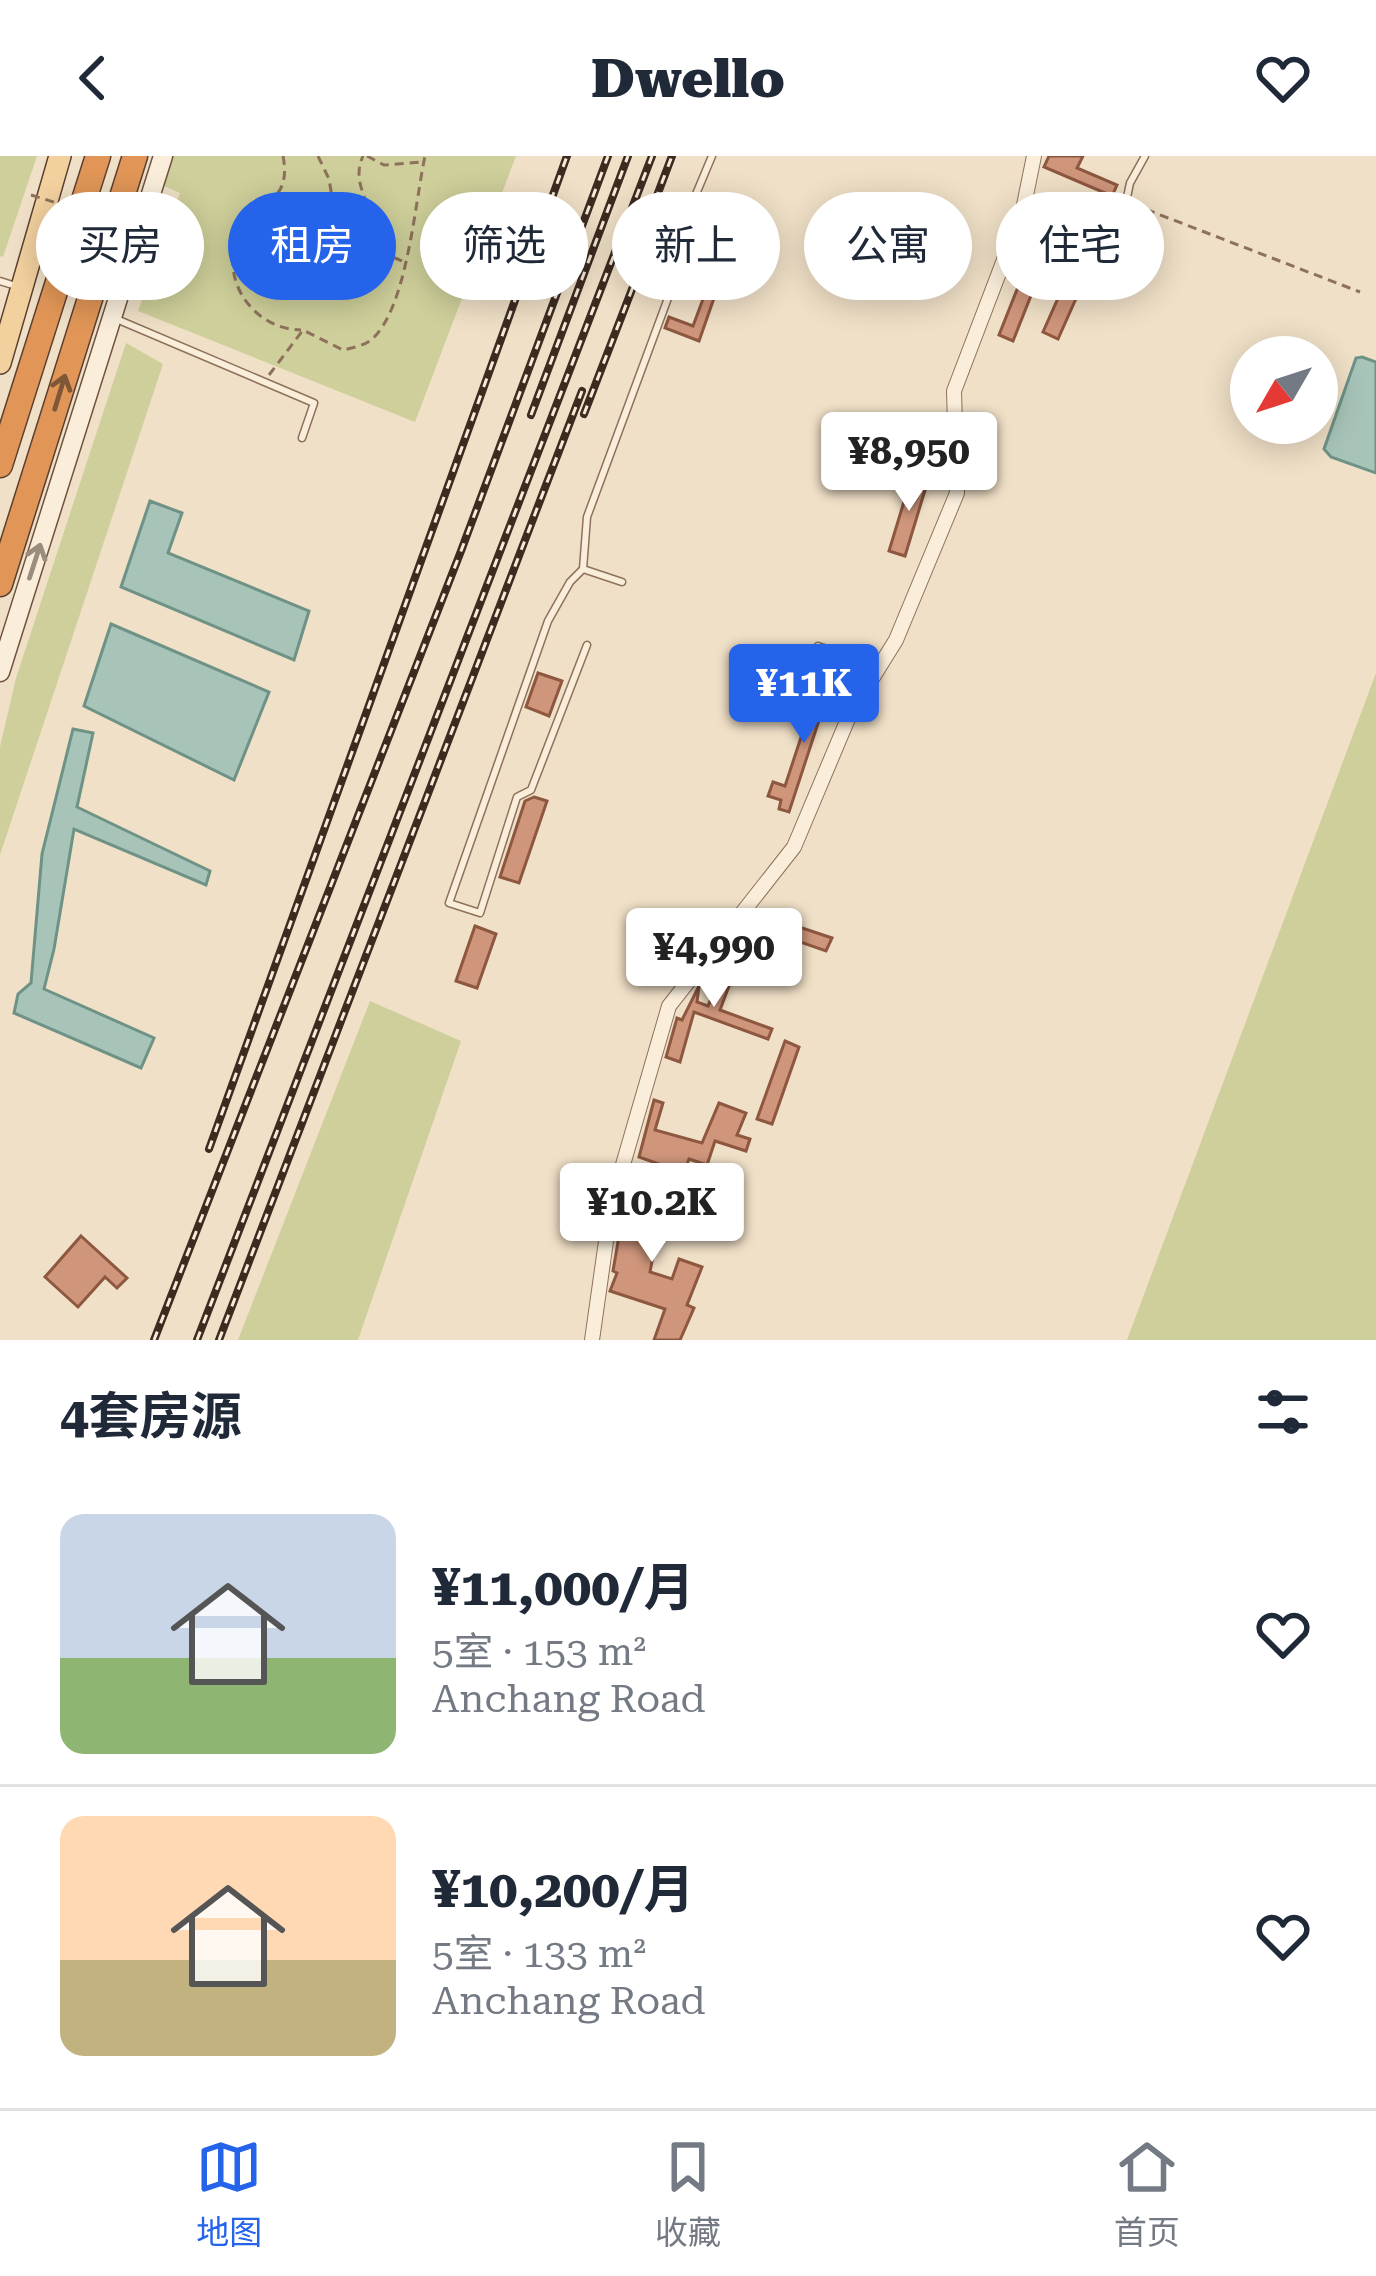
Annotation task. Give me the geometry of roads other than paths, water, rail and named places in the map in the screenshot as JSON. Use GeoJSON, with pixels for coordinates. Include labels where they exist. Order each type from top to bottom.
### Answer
{"type":"FeatureCollection","features":[{"type":"Feature","properties":{"kind":"highway"},"geometry":{"type":"LineString","coordinates":[[0,465],[98,156]]}},
{"type":"Feature","properties":{"kind":"highway"},"geometry":{"type":"LineString","coordinates":[[0,584],[135,156]]}},
{"type":"Feature","properties":{"kind":"main road"},"geometry":{"type":"LineString","coordinates":[[0,362],[11,284],[60,156]]}},
{"type":"Feature","properties":{"kind":"street"},"geometry":{"type":"LineString","coordinates":[[0,672],[163,156]]}},
{"type":"Feature","properties":{"kind":"street"},"geometry":{"type":"LineString","coordinates":[[592,1340],[611,1206],[668,1006],[794,847],[850,714],[896,640],[957,493],[954,391],[1023,210],[1034,156]]}},
{"type":"Feature","properties":{"kind":"street"},"geometry":{"type":"LineString","coordinates":[[0,362],[30,369]]}},
{"type":"Feature","properties":{"kind":"lane"},"geometry":{"type":"LineString","coordinates":[[587,646],[530,790],[517,797],[480,914],[449,902],[548,621],[583,569],[587,517],[698,217],[691,206],[712,156]]}},
{"type":"Feature","properties":{"kind":"lane"},"geometry":{"type":"LineString","coordinates":[[1128,192],[1144,156]]}},
{"type":"Feature","properties":{"kind":"lane"},"geometry":{"type":"LineString","coordinates":[[112,317],[314,403],[302,438]]}},
{"type":"Feature","properties":{"kind":"lane"},"geometry":{"type":"LineString","coordinates":[[583,569],[622,582]]}},
{"type":"Feature","properties":{"kind":"lane"},"geometry":{"type":"LineString","coordinates":[[818,646],[879,666]]}},
{"type":"Feature","properties":{"kind":"railway"},"geometry":{"type":"LineString","coordinates":[[209,1149],[567,156]]}},
{"type":"Feature","properties":{"kind":"railway"},"geometry":{"type":"LineString","coordinates":[[154,1340],[461,551],[608,156]]}},
{"type":"Feature","properties":{"kind":"railway"},"geometry":{"type":"LineString","coordinates":[[531,415],[628,156]]}},
{"type":"Feature","properties":{"kind":"railway"},"geometry":{"type":"LineString","coordinates":[[197,1340],[652,156]]}},
{"type":"Feature","properties":{"kind":"railway"},"geometry":{"type":"LineString","coordinates":[[658,192],[672,156]]}},
{"type":"Feature","properties":{"kind":"railway"},"geometry":{"type":"LineString","coordinates":[[584,414],[628,300]]}},
{"type":"Feature","properties":{"kind":"railway"},"geometry":{"type":"LineString","coordinates":[[219,1340],[582,391]]}}]}
